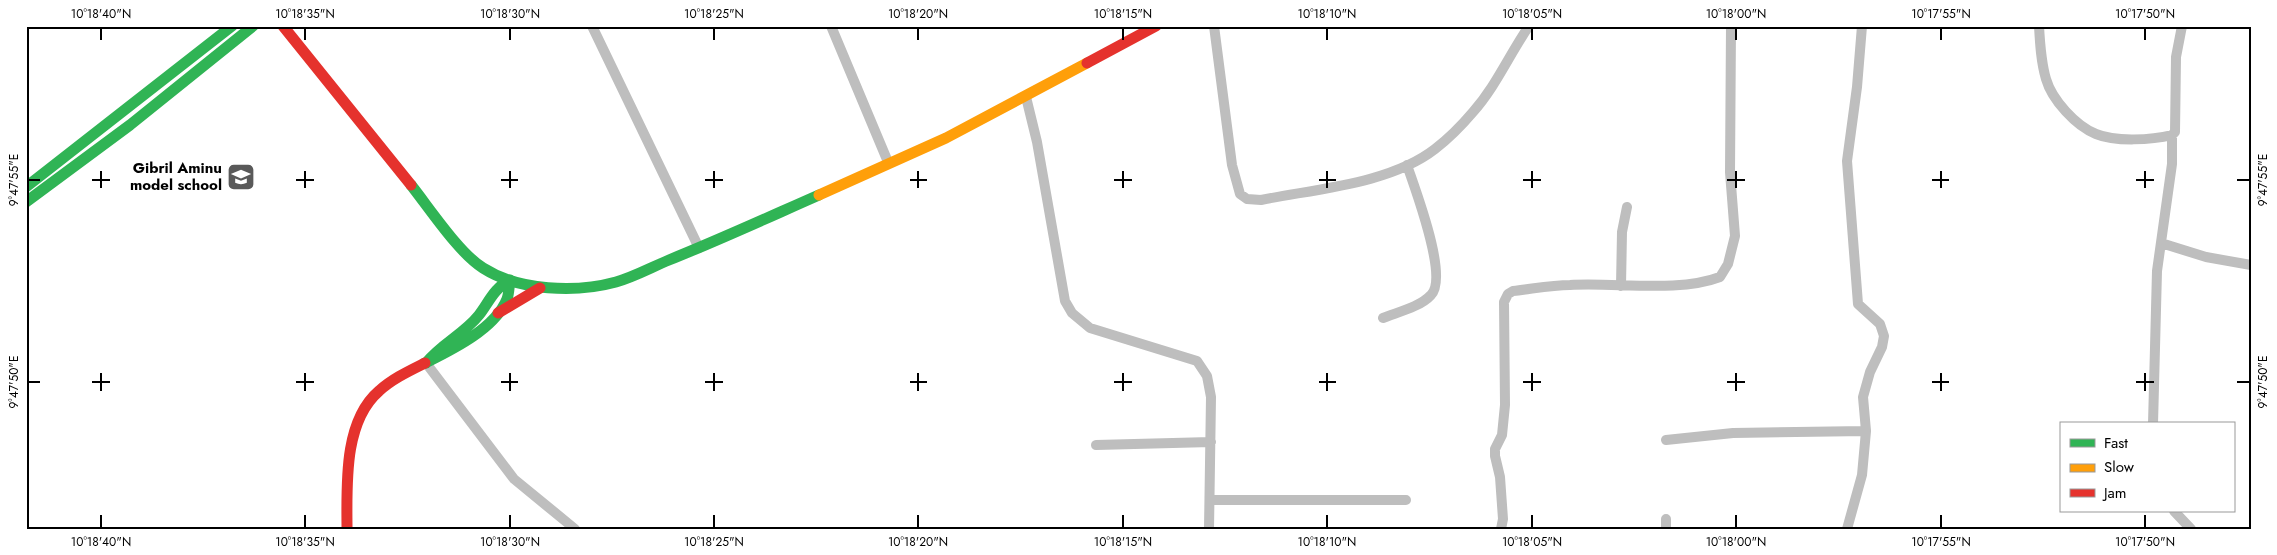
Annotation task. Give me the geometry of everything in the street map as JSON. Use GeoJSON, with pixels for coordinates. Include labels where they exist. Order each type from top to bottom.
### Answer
{"type":"FeatureCollection","features":[{"type":"Feature","properties":{"kind":"street"},"geometry":{"type":"LineString","coordinates":[[26,187],[232,26]]}},
{"type":"Feature","properties":{"kind":"street"},"geometry":{"type":"LineString","coordinates":[[26,202],[140,116],[253,26]]}},
{"type":"Feature","properties":{"kind":"street"},"geometry":{"type":"LineString","coordinates":[[283,26],[462,248],[483,268],[510,280],[540,288],[581,287],[616,282],[699,248],[888,162],[946,138],[1026,97],[1144,29],[1156,26]]}},
{"type":"Feature","properties":{"kind":"street"},"geometry":{"type":"LineString","coordinates":[[592,26],[699,248]]}},
{"type":"Feature","properties":{"kind":"street"},"geometry":{"type":"LineString","coordinates":[[831,26],[888,162]]}},
{"type":"Feature","properties":{"kind":"street"},"geometry":{"type":"LineString","coordinates":[[1214,26],[1232,165],[1240,194],[1247,199],[1261,200],[1348,183],[1390,172],[1407,165],[1435,149],[1474,112],[1501,75],[1529,26]]}},
{"type":"Feature","properties":{"kind":"street"},"geometry":{"type":"LineString","coordinates":[[1501,529],[1503,519],[1500,477],[1495,449],[1502,435],[1505,404],[1506,297],[1513,291],[1571,284],[1621,286],[1710,281],[1720,278],[1728,264],[1735,236],[1730,172],[1730,26]]}},
{"type":"Feature","properties":{"kind":"street"},"geometry":{"type":"LineString","coordinates":[[1847,529],[1859,490],[1866,431],[1864,391],[1870,372],[1882,347],[1884,336],[1880,324],[1858,304],[1850,216],[1847,161],[1857,87],[1862,26]]}},
{"type":"Feature","properties":{"kind":"street"},"geometry":{"type":"LineString","coordinates":[[2039,26],[2046,80],[2053,96],[2064,111],[2094,134],[2105,137],[2156,139],[2172,136]]}},
{"type":"Feature","properties":{"kind":"street"},"geometry":{"type":"LineString","coordinates":[[2153,422],[2157,272],[2172,164],[2176,57],[2182,26]]}},
{"type":"Feature","properties":{"kind":"street"},"geometry":{"type":"LineString","coordinates":[[1026,97],[1037,142],[1065,301],[1072,313],[1090,328],[1197,361],[1209,382],[1211,442],[1209,529]]}},
{"type":"Feature","properties":{"kind":"street"},"geometry":{"type":"LineString","coordinates":[[130,106],[140,116]]}},
{"type":"Feature","properties":{"kind":"street"},"geometry":{"type":"LineString","coordinates":[[1383,318],[1416,305],[1432,295],[1437,285],[1438,275],[1434,251],[1407,165]]}},
{"type":"Feature","properties":{"kind":"street"},"geometry":{"type":"LineString","coordinates":[[1621,286],[1622,232],[1627,207]]}},
{"type":"Feature","properties":{"kind":"street"},"geometry":{"type":"LineString","coordinates":[[2161,243],[2206,258],[2251,265]]}},
{"type":"Feature","properties":{"kind":"street"},"geometry":{"type":"LineString","coordinates":[[483,268],[487,282],[487,302]]}},
{"type":"Feature","properties":{"kind":"street"},"geometry":{"type":"LineString","coordinates":[[426,363],[434,351],[471,323],[499,286],[510,280]]}},
{"type":"Feature","properties":{"kind":"street"},"geometry":{"type":"LineString","coordinates":[[498,313],[507,294],[510,280]]}},
{"type":"Feature","properties":{"kind":"street"},"geometry":{"type":"LineString","coordinates":[[347,529],[349,462],[356,427],[378,392],[443,355],[482,329],[498,313],[540,288]]}},
{"type":"Feature","properties":{"kind":"street"},"geometry":{"type":"LineString","coordinates":[[426,363],[514,480],[575,529]]}},
{"type":"Feature","properties":{"kind":"street"},"geometry":{"type":"LineString","coordinates":[[1666,440],[1733,433],[1866,431]]}},
{"type":"Feature","properties":{"kind":"street"},"geometry":{"type":"LineString","coordinates":[[1096,445],[1211,442]]}},
{"type":"Feature","properties":{"kind":"street"},"geometry":{"type":"LineString","coordinates":[[1210,500],[1406,500]]}},
{"type":"Feature","properties":{"kind":"street"},"geometry":{"type":"LineString","coordinates":[[2175,512],[2191,529]]}},
{"type":"Feature","properties":{"kind":"traffic: fast"},"geometry":{"type":"LineString","coordinates":[[26,187],[232,26]]}},
{"type":"Feature","properties":{"kind":"traffic: fast"},"geometry":{"type":"LineString","coordinates":[[26,202],[130,125],[253,26]]}},
{"type":"Feature","properties":{"kind":"traffic: fast"},"geometry":{"type":"LineString","coordinates":[[411,185],[464,252],[483,268],[497,276],[513,281],[548,288],[583,288],[616,282],[819,195]]}},
{"type":"Feature","properties":{"kind":"traffic: fast"},"geometry":{"type":"LineString","coordinates":[[425,363],[435,358],[447,352],[471,337],[493,320],[507,299],[510,280],[496,291],[473,322],[438,350],[432,356],[426,363]]}},
{"type":"Feature","properties":{"kind":"traffic: slow"},"geometry":{"type":"LineString","coordinates":[[819,195],[946,138],[1087,63]]}},
{"type":"Feature","properties":{"kind":"traffic: jam"},"geometry":{"type":"LineString","coordinates":[[283,26],[411,185]]}},
{"type":"Feature","properties":{"kind":"traffic: jam"},"geometry":{"type":"LineString","coordinates":[[1087,63],[1156,26]]}},
{"type":"Feature","properties":{"kind":"traffic: jam"},"geometry":{"type":"LineString","coordinates":[[498,313],[540,288]]}},
{"type":"Feature","properties":{"kind":"traffic: jam"},"geometry":{"type":"LineString","coordinates":[[347,529],[349,456],[359,420],[367,404],[379,391],[395,379],[425,363]]}},
{"type":"Feature","properties":{"kind":"place","name":"Gibril Aminu model school"},"geometry":{"type":"Point","coordinates":[241,177]}}]}
